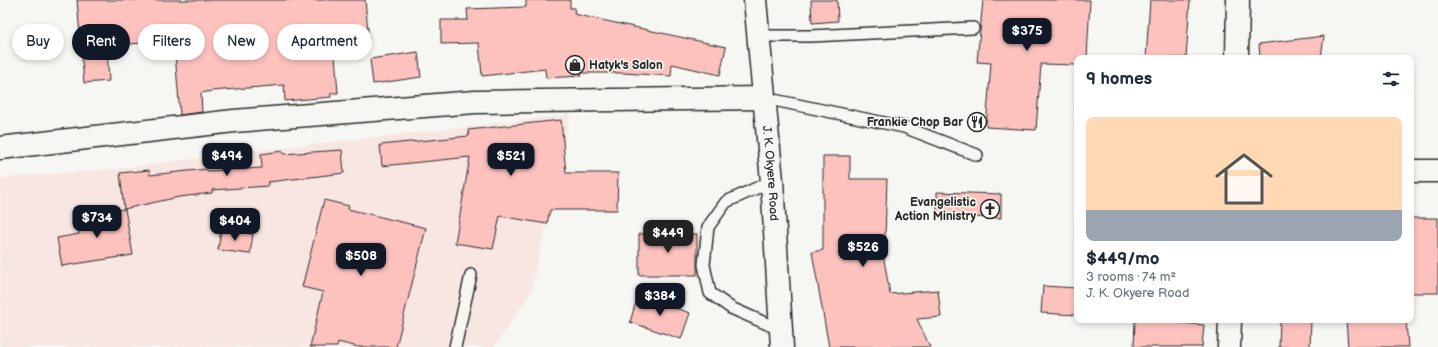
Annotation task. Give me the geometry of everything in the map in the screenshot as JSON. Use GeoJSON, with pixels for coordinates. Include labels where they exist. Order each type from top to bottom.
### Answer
{"type":"FeatureCollection","features":[{"type":"Feature","properties":{"kind":"street","name":"J. K. Okyere Road"},"geometry":{"type":"LineString","coordinates":[[755,0],[772,181],[781,338]]}},
{"type":"Feature","properties":{"kind":"street"},"geometry":{"type":"LineString","coordinates":[[1237,55],[1238,0]]}},
{"type":"Feature","properties":{"kind":"street"},"geometry":{"type":"LineString","coordinates":[[0,148],[234,121],[475,102],[764,98]]}},
{"type":"Feature","properties":{"kind":"street"},"geometry":{"type":"LineString","coordinates":[[1414,171],[1438,171]]}},
{"type":"Feature","properties":{"kind":"street"},"geometry":{"type":"LineString","coordinates":[[1229,347],[1230,323]]}},
{"type":"Feature","properties":{"kind":"lane"},"geometry":{"type":"LineString","coordinates":[[758,36],[812,36],[973,28]]}},
{"type":"Feature","properties":{"kind":"lane"},"geometry":{"type":"LineString","coordinates":[[764,98],[904,127],[977,155]]}},
{"type":"Feature","properties":{"kind":"lane"},"geometry":{"type":"LineString","coordinates":[[772,181],[726,202],[708,227],[704,265],[710,292],[731,308],[781,338]]}},
{"type":"Feature","properties":{"kind":"lane"},"geometry":{"type":"LineString","coordinates":[[455,347],[471,275]]}},
{"type":"Feature","properties":{"kind":"shaded area"},"geometry":{"type":"Polygon","coordinates":[[[570,115],[531,292],[494,347],[0,347],[0,178],[116,169],[246,152],[570,115]]]}},
{"type":"Feature","properties":{"kind":"building"},"geometry":{"type":"Polygon","coordinates":[[[77,0],[365,0],[367,24],[277,24],[277,60],[335,60],[338,93],[331,93],[331,97],[285,101],[284,85],[212,91],[201,93],[202,112],[180,115],[176,60],[205,60],[205,24],[138,24],[138,43],[130,44],[130,24],[79,24],[77,0]]]}},
{"type":"Feature","properties":{"kind":"building"},"geometry":{"type":"Polygon","coordinates":[[[526,0],[570,0],[570,8],[575,8],[574,14],[726,47],[720,75],[672,64],[671,76],[623,73],[581,73],[581,76],[546,78],[545,69],[482,76],[479,43],[441,44],[441,20],[468,20],[467,9],[526,7],[526,0]]]}},
{"type":"Feature","properties":{"kind":"building"},"geometry":{"type":"Polygon","coordinates":[[[811,0],[837,0],[838,21],[812,23],[811,0]]]}},
{"type":"Feature","properties":{"kind":"building"},"geometry":{"type":"Polygon","coordinates":[[[983,0],[1090,0],[1087,55],[1074,55],[1074,65],[1041,64],[1036,130],[986,127],[991,63],[977,62],[983,0]]]}},
{"type":"Feature","properties":{"kind":"building"},"geometry":{"type":"Polygon","coordinates":[[[1150,0],[1190,0],[1186,55],[1146,55],[1150,0]]]}},
{"type":"Feature","properties":{"kind":"building"},"geometry":{"type":"Polygon","coordinates":[[[1324,36],[1321,55],[1260,55],[1259,44],[1324,36]]]}},
{"type":"Feature","properties":{"kind":"building"},"geometry":{"type":"Polygon","coordinates":[[[418,52],[421,77],[373,84],[370,60],[418,52]]]}},
{"type":"Feature","properties":{"kind":"building"},"geometry":{"type":"Polygon","coordinates":[[[82,60],[108,60],[109,81],[84,83],[82,60]]]}},
{"type":"Feature","properties":{"kind":"building"},"geometry":{"type":"Polygon","coordinates":[[[561,120],[566,173],[618,173],[617,210],[550,210],[547,224],[500,216],[493,249],[455,243],[470,157],[382,166],[380,145],[469,136],[468,130],[561,120]]]}},
{"type":"Feature","properties":{"kind":"building"},"geometry":{"type":"Polygon","coordinates":[[[342,150],[344,173],[268,182],[268,186],[212,190],[212,193],[179,197],[124,209],[120,173],[149,170],[150,175],[207,169],[208,171],[262,168],[261,154],[283,151],[283,154],[342,150]]]}},
{"type":"Feature","properties":{"kind":"building"},"geometry":{"type":"Polygon","coordinates":[[[823,156],[850,156],[850,179],[887,179],[885,237],[880,237],[890,294],[938,290],[941,317],[917,319],[930,347],[829,347],[812,252],[823,250],[823,156]]]}},
{"type":"Feature","properties":{"kind":"building"},"geometry":{"type":"Polygon","coordinates":[[[937,192],[1001,194],[1001,218],[937,216],[937,192]]]}},
{"type":"Feature","properties":{"kind":"building"},"geometry":{"type":"Polygon","coordinates":[[[324,200],[349,206],[348,209],[426,228],[396,347],[358,347],[338,342],[337,347],[310,347],[323,292],[302,287],[324,200]]]}},
{"type":"Feature","properties":{"kind":"building"},"geometry":{"type":"Polygon","coordinates":[[[125,209],[133,255],[62,266],[57,238],[79,234],[78,214],[125,209]]]}},
{"type":"Feature","properties":{"kind":"building"},"geometry":{"type":"Polygon","coordinates":[[[1414,218],[1438,218],[1438,293],[1414,293],[1414,218]]]}},
{"type":"Feature","properties":{"kind":"building"},"geometry":{"type":"Polygon","coordinates":[[[221,229],[253,234],[250,254],[218,250],[221,229]]]}},
{"type":"Feature","properties":{"kind":"building"},"geometry":{"type":"Polygon","coordinates":[[[639,234],[697,234],[697,275],[639,275],[639,234]]]}},
{"type":"Feature","properties":{"kind":"building"},"geometry":{"type":"Polygon","coordinates":[[[1043,286],[1074,288],[1074,315],[1041,313],[1043,286]]]}},
{"type":"Feature","properties":{"kind":"building"},"geometry":{"type":"Polygon","coordinates":[[[638,295],[690,313],[681,339],[630,322],[638,295]]]}},
{"type":"Feature","properties":{"kind":"building"},"geometry":{"type":"Polygon","coordinates":[[[1135,323],[1182,323],[1204,325],[1202,347],[1134,347],[1135,323]]]}},
{"type":"Feature","properties":{"kind":"building"},"geometry":{"type":"Polygon","coordinates":[[[1280,323],[1311,323],[1310,347],[1279,347],[1280,323]]]}},
{"type":"Feature","properties":{"kind":"building"},"geometry":{"type":"Polygon","coordinates":[[[1346,323],[1406,323],[1408,347],[1348,347],[1346,323]]]}},
{"type":"Feature","properties":{"kind":"place","name":"Hatyk's Salon"},"geometry":{"type":"Point","coordinates":[575,65]}},
{"type":"Feature","properties":{"kind":"place","name":"Frankie Chop Bar"},"geometry":{"type":"Point","coordinates":[977,122]}},
{"type":"Feature","properties":{"kind":"place","name":"Evangelistic Action Ministry"},"geometry":{"type":"Point","coordinates":[990,209]}}]}
